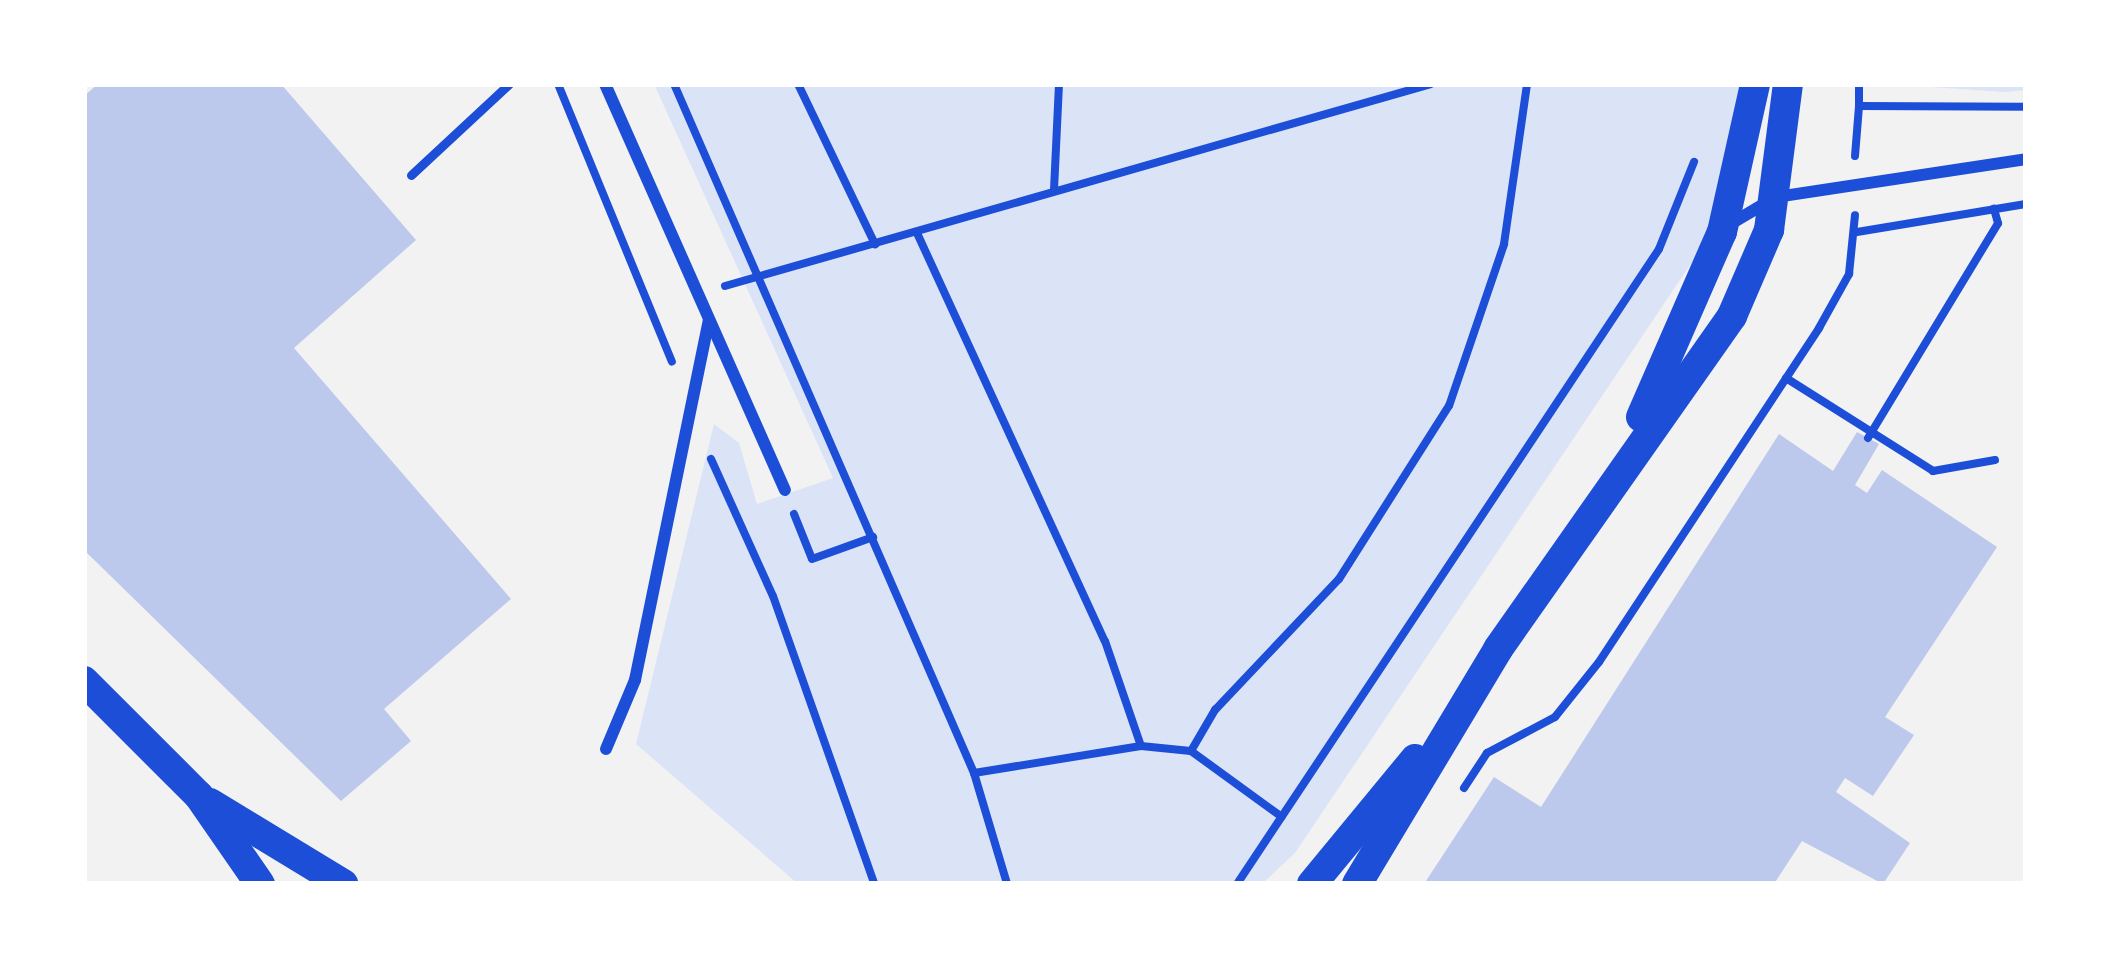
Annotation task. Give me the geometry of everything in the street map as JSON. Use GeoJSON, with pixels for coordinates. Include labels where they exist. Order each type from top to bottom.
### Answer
{"type":"FeatureCollection","features":[{"type":"Feature","properties":{"kind":"main road"},"geometry":{"type":"LineString","coordinates":[[1623,461],[1721,232],[1755,84]]}},
{"type":"Feature","properties":{"kind":"main road"},"geometry":{"type":"LineString","coordinates":[[1358,884],[1480,680],[1623,461],[1732,316],[1776,197],[1788,84]]}},
{"type":"Feature","properties":{"kind":"main road"},"geometry":{"type":"LineString","coordinates":[[84,680],[200,796],[260,884]]}},
{"type":"Feature","properties":{"kind":"main road"},"geometry":{"type":"LineString","coordinates":[[1312,884],[1480,680]]}},
{"type":"Feature","properties":{"kind":"main road"},"geometry":{"type":"LineString","coordinates":[[200,796],[343,884]]}},
{"type":"Feature","properties":{"kind":"street"},"geometry":{"type":"LineString","coordinates":[[604,84],[785,490]]}},
{"type":"Feature","properties":{"kind":"street"},"geometry":{"type":"LineString","coordinates":[[1721,232],[1776,197],[2026,159]]}},
{"type":"Feature","properties":{"kind":"street"},"geometry":{"type":"LineString","coordinates":[[606,749],[635,680],[694,416],[709,320]]}},
{"type":"Feature","properties":{"kind":"lane"},"geometry":{"type":"LineString","coordinates":[[411,175],[508,84]]}},
{"type":"Feature","properties":{"kind":"path"},"geometry":{"type":"LineString","coordinates":[[558,84],[773,596],[874,883]]}},
{"type":"Feature","properties":{"kind":"path"},"geometry":{"type":"LineString","coordinates":[[674,84],[974,773],[1006,884]]}},
{"type":"Feature","properties":{"kind":"path"},"geometry":{"type":"LineString","coordinates":[[798,84],[875,244]]}},
{"type":"Feature","properties":{"kind":"path"},"geometry":{"type":"LineString","coordinates":[[1054,190],[1059,84]]}},
{"type":"Feature","properties":{"kind":"path"},"geometry":{"type":"LineString","coordinates":[[759,274],[1431,84]]}},
{"type":"Feature","properties":{"kind":"path"},"geometry":{"type":"LineString","coordinates":[[1191,752],[1215,710],[1339,580],[1449,406],[1504,244],[1528,84]]}},
{"type":"Feature","properties":{"kind":"path"},"geometry":{"type":"LineString","coordinates":[[1855,158],[1859,84]]}},
{"type":"Feature","properties":{"kind":"path"},"geometry":{"type":"LineString","coordinates":[[1859,106],[2026,107]]}},
{"type":"Feature","properties":{"kind":"path"},"geometry":{"type":"LineString","coordinates":[[1237,884],[1659,249],[1700,139]]}},
{"type":"Feature","properties":{"kind":"path"},"geometry":{"type":"LineString","coordinates":[[1857,232],[2026,204]]}},
{"type":"Feature","properties":{"kind":"path"},"geometry":{"type":"LineString","coordinates":[[1870,435],[1998,223],[1994,209]]}},
{"type":"Feature","properties":{"kind":"path"},"geometry":{"type":"LineString","coordinates":[[1450,809],[1487,754],[1556,717],[1599,662],[1849,274],[1857,232],[1855,212]]}},
{"type":"Feature","properties":{"kind":"path"},"geometry":{"type":"LineString","coordinates":[[916,233],[1105,641],[1141,746]]}},
{"type":"Feature","properties":{"kind":"path"},"geometry":{"type":"LineString","coordinates":[[1786,378],[1933,471],[1995,460]]}},
{"type":"Feature","properties":{"kind":"path"},"geometry":{"type":"LineString","coordinates":[[785,490],[812,559],[873,537]]}},
{"type":"Feature","properties":{"kind":"path"},"geometry":{"type":"LineString","coordinates":[[974,773],[1141,746],[1191,752],[1283,818]]}},
{"type":"Feature","properties":{"kind":"shaded area"},"geometry":{"type":"Polygon","coordinates":[[[654,84],[1747,84],[1727,210],[1295,853],[1262,884],[798,884],[636,744],[714,424],[739,443],[757,504],[833,478],[654,84]]]}},
{"type":"Feature","properties":{"kind":"shaded area"},"geometry":{"type":"Polygon","coordinates":[[[1884,84],[2026,84],[2026,90],[2005,92],[1884,84]]]}},
{"type":"Feature","properties":{"kind":"building"},"geometry":{"type":"Polygon","coordinates":[[[98,84],[281,84],[416,240],[294,348],[511,599],[384,709],[411,741],[341,801],[84,550],[84,96],[98,84]]]}},
{"type":"Feature","properties":{"kind":"building"},"geometry":{"type":"Polygon","coordinates":[[[1857,432],[1879,444],[1855,485],[1867,493],[1882,470],[1997,547],[1885,717],[1914,735],[1873,796],[1845,778],[1836,792],[1910,843],[1883,884],[1802,841],[1774,884],[1424,884],[1494,777],[1541,807],[1779,434],[1833,471],[1857,432]]]}}]}
